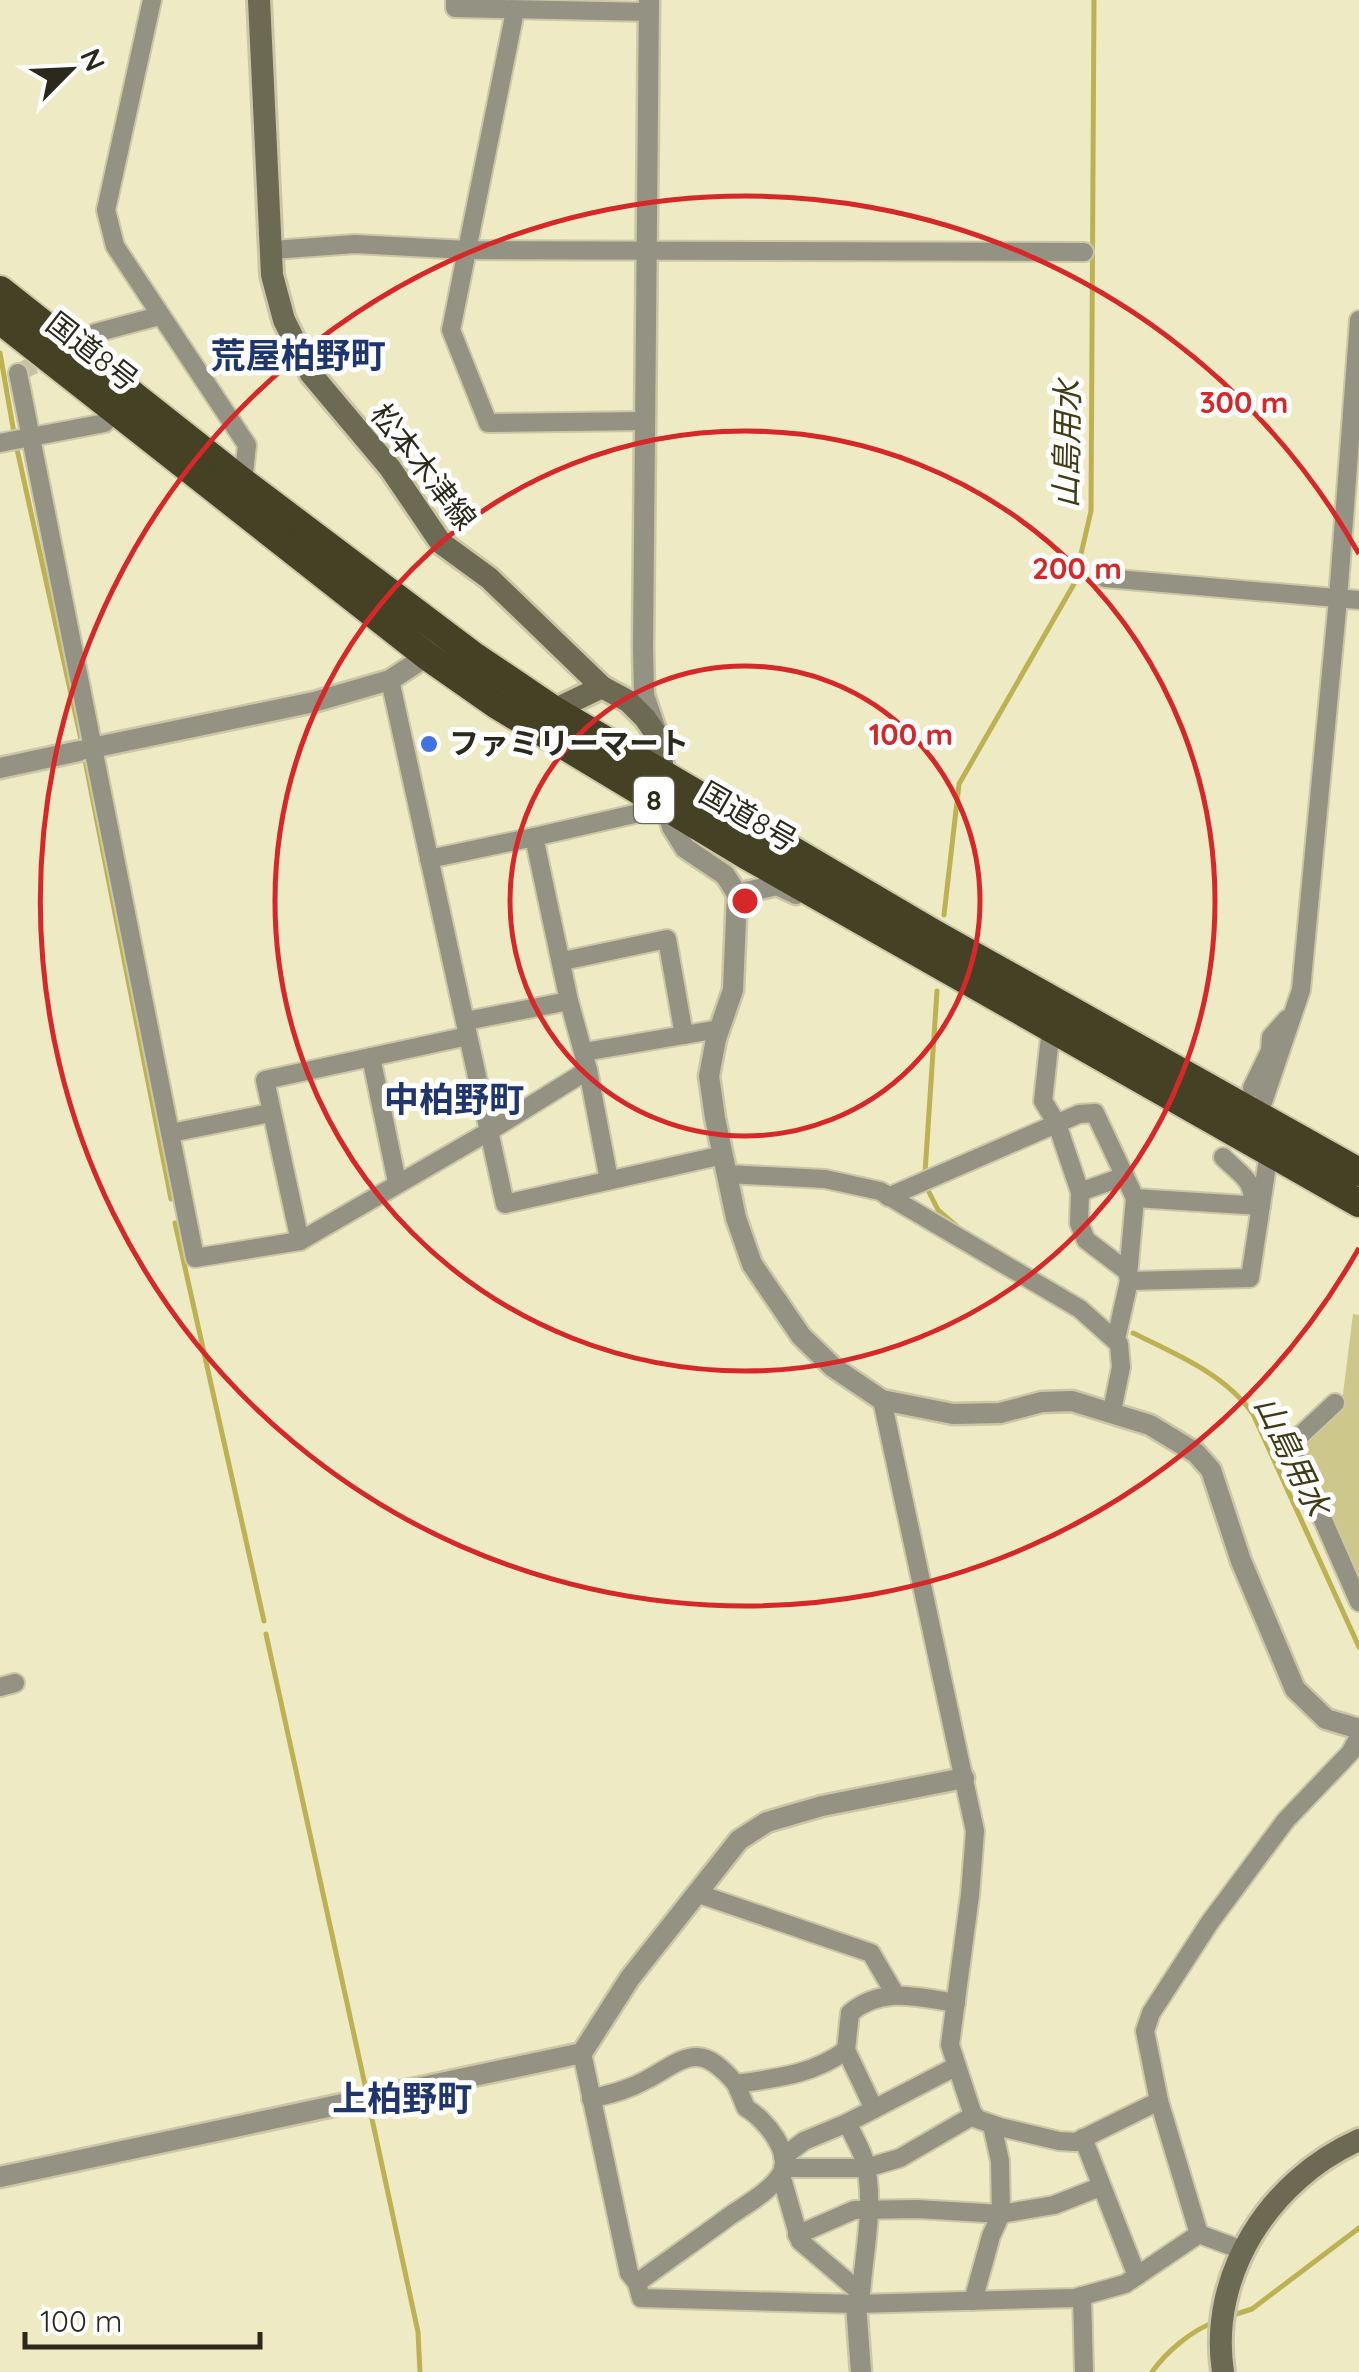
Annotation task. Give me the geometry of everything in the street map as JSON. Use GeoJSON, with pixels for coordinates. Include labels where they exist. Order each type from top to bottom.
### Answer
{"type":"FeatureCollection","features":[{"type":"Feature","properties":{"kind":"highway","name":"国道8号"},"geometry":{"type":"LineString","coordinates":[[0,290],[242,482],[471,654],[554,710],[933,934],[1256,1102],[1359,1172]]}},
{"type":"Feature","properties":{"kind":"highway","name":"国道8号"},"geometry":{"type":"LineString","coordinates":[[0,320],[427,656],[497,705],[907,946],[1359,1203]]}},
{"type":"Feature","properties":{"kind":"main road","name":"松本木津線"},"geometry":{"type":"LineString","coordinates":[[258,0],[272,275],[284,320],[311,374],[390,468],[440,543],[489,578],[602,686],[628,702],[658,737]]}},
{"type":"Feature","properties":{"kind":"main road"},"geometry":{"type":"LineString","coordinates":[[554,710],[602,686]]}},
{"type":"Feature","properties":{"kind":"main road"},"geometry":{"type":"LineString","coordinates":[[658,737],[664,778]]}},
{"type":"Feature","properties":{"kind":"main road"},"geometry":{"type":"LineString","coordinates":[[1223,2372],[1224,2323],[1242,2250],[1284,2192],[1313,2165],[1359,2140]]}},
{"type":"Feature","properties":{"kind":"street"},"geometry":{"type":"LineString","coordinates":[[152,0],[106,210],[116,246],[248,445],[242,482]]}},
{"type":"Feature","properties":{"kind":"street"},"geometry":{"type":"LineString","coordinates":[[455,0],[455,8],[516,11],[649,6],[644,695],[658,737]]}},
{"type":"Feature","properties":{"kind":"street"},"geometry":{"type":"LineString","coordinates":[[516,11],[451,330],[488,423],[645,421]]}},
{"type":"Feature","properties":{"kind":"street"},"geometry":{"type":"LineString","coordinates":[[273,250],[355,244],[468,250],[1084,252]]}},
{"type":"Feature","properties":{"kind":"street"},"geometry":{"type":"LineString","coordinates":[[95,333],[159,316]]}},
{"type":"Feature","properties":{"kind":"street"},"geometry":{"type":"LineString","coordinates":[[1256,1102],[1301,990],[1338,598],[1359,320]]}},
{"type":"Feature","properties":{"kind":"street"},"geometry":{"type":"LineString","coordinates":[[18,372],[87,749],[172,1133],[195,1258],[300,1241],[488,1132],[586,1061],[720,1029]]}},
{"type":"Feature","properties":{"kind":"street"},"geometry":{"type":"LineString","coordinates":[[0,443],[105,423],[114,410]]}},
{"type":"Feature","properties":{"kind":"street"},"geometry":{"type":"LineString","coordinates":[[1104,578],[1359,600]]}},
{"type":"Feature","properties":{"kind":"street"},"geometry":{"type":"LineString","coordinates":[[0,768],[314,702],[390,680],[427,656]]}},
{"type":"Feature","properties":{"kind":"street"},"geometry":{"type":"LineString","coordinates":[[390,680],[505,1204],[608,1180],[725,1165],[826,1179],[880,1191],[1080,1309],[1116,1339]]}},
{"type":"Feature","properties":{"kind":"street"},"geometry":{"type":"LineString","coordinates":[[664,778],[665,806],[685,848],[725,874],[737,894],[734,990],[709,1076],[736,1218],[752,1264],[801,1336],[833,1366],[882,1400],[953,1414],[1000,1412],[1042,1402],[1072,1401],[1150,1425],[1196,1453],[1211,1470],[1241,1561],[1295,1689],[1326,1719],[1359,1729]]}},
{"type":"Feature","properties":{"kind":"street"},"geometry":{"type":"LineString","coordinates":[[429,859],[665,806]]}},
{"type":"Feature","properties":{"kind":"street"},"geometry":{"type":"LineString","coordinates":[[534,838],[586,1061],[608,1180]]}},
{"type":"Feature","properties":{"kind":"street"},"geometry":{"type":"LineString","coordinates":[[737,894],[776,885],[869,936],[907,946]]}},
{"type":"Feature","properties":{"kind":"street"},"geometry":{"type":"LineString","coordinates":[[563,961],[668,939],[684,1035]]}},
{"type":"Feature","properties":{"kind":"street"},"geometry":{"type":"LineString","coordinates":[[300,1241],[266,1080],[371,1057],[569,1001]]}},
{"type":"Feature","properties":{"kind":"street"},"geometry":{"type":"LineString","coordinates":[[1256,1102],[1271,1037],[1294,1012]]}},
{"type":"Feature","properties":{"kind":"street"},"geometry":{"type":"LineString","coordinates":[[1051,1028],[1042,1101],[1057,1124],[1080,1192],[1079,1223],[1086,1240],[1128,1272],[1128,1279]]}},
{"type":"Feature","properties":{"kind":"street"},"geometry":{"type":"LineString","coordinates":[[371,1057],[397,1182]]}},
{"type":"Feature","properties":{"kind":"street"},"geometry":{"type":"LineString","coordinates":[[172,1133],[270,1113]]}},
{"type":"Feature","properties":{"kind":"street"},"geometry":{"type":"LineString","coordinates":[[888,1197],[1079,1114],[1095,1113],[1136,1198],[1128,1279],[1116,1339],[1120,1367],[1112,1411]]}},
{"type":"Feature","properties":{"kind":"street"},"geometry":{"type":"LineString","coordinates":[[1128,1279],[1250,1278],[1256,1206],[1269,1152]]}},
{"type":"Feature","properties":{"kind":"street"},"geometry":{"type":"LineString","coordinates":[[1223,1157],[1247,1178],[1256,1206]]}},
{"type":"Feature","properties":{"kind":"street"},"geometry":{"type":"LineString","coordinates":[[1080,1192],[1125,1176]]}},
{"type":"Feature","properties":{"kind":"street"},"geometry":{"type":"LineString","coordinates":[[1136,1198],[1256,1206]]}},
{"type":"Feature","properties":{"kind":"street"},"geometry":{"type":"LineString","coordinates":[[882,1400],[975,1830],[950,2046],[955,2067],[974,2115],[992,2124],[1059,2142],[1083,2138],[1159,2101]]}},
{"type":"Feature","properties":{"kind":"street"},"geometry":{"type":"LineString","coordinates":[[1335,1404],[1290,1445],[1359,1602]]}},
{"type":"Feature","properties":{"kind":"street"},"geometry":{"type":"LineString","coordinates":[[1199,2234],[1159,2101],[1145,2032],[1151,2013],[1210,1922],[1286,1820],[1350,1753],[1359,1737]]}},
{"type":"Feature","properties":{"kind":"street"},"geometry":{"type":"LineString","coordinates":[[964,1778],[822,1806],[767,1822],[739,1840],[630,1978],[582,2053],[629,2273],[641,2298],[973,2301],[1082,2296],[1125,2284],[1199,2234]]}},
{"type":"Feature","properties":{"kind":"street"},"geometry":{"type":"LineString","coordinates":[[696,1893],[871,1952],[895,1994]]}},
{"type":"Feature","properties":{"kind":"street"},"geometry":{"type":"LineString","coordinates":[[874,2109],[846,2050],[850,2013],[873,1999],[895,1994],[956,2003]]}},
{"type":"Feature","properties":{"kind":"street"},"geometry":{"type":"LineString","coordinates":[[736,2084],[798,2075],[831,2062],[846,2050]]}},
{"type":"Feature","properties":{"kind":"street"},"geometry":{"type":"LineString","coordinates":[[0,2177],[582,2053]]}},
{"type":"Feature","properties":{"kind":"street"},"geometry":{"type":"LineString","coordinates":[[591,2099],[626,2090],[679,2059],[700,2057],[720,2066],[736,2084],[742,2102],[761,2116],[776,2138],[797,2236],[858,2298]]}},
{"type":"Feature","properties":{"kind":"street"},"geometry":{"type":"LineString","coordinates":[[637,2283],[749,2202],[804,2141],[847,2124],[955,2067]]}},
{"type":"Feature","properties":{"kind":"street"},"geometry":{"type":"LineString","coordinates":[[782,2166],[866,2168],[900,2158],[974,2115]]}},
{"type":"Feature","properties":{"kind":"street"},"geometry":{"type":"LineString","coordinates":[[847,2124],[866,2168],[868,2210],[858,2298],[860,2372]]}},
{"type":"Feature","properties":{"kind":"street"},"geometry":{"type":"LineString","coordinates":[[973,2301],[1001,2214],[1000,2161],[992,2124]]}},
{"type":"Feature","properties":{"kind":"street"},"geometry":{"type":"LineString","coordinates":[[1083,2138],[1137,2276]]}},
{"type":"Feature","properties":{"kind":"street"},"geometry":{"type":"LineString","coordinates":[[797,2236],[854,2210],[1001,2214],[1054,2205],[1100,2186]]}},
{"type":"Feature","properties":{"kind":"street"},"geometry":{"type":"LineString","coordinates":[[1199,2234],[1242,2250]]}},
{"type":"Feature","properties":{"kind":"street"},"geometry":{"type":"LineString","coordinates":[[1082,2296],[1084,2372]]}},
{"type":"Feature","properties":{"kind":"shaded area"},"geometry":{"type":"Polygon","coordinates":[[[1353,1314],[1359,1315],[1359,1586],[1299,1453],[1300,1443],[1342,1402],[1353,1314]]]}},
{"type":"Feature","properties":{"kind":"waterway","name":"山島用水"},"geometry":{"type":"LineString","coordinates":[[944,915],[959,784],[1074,584],[1091,511],[1094,0]]}},
{"type":"Feature","properties":{"kind":"waterway"},"geometry":{"type":"LineString","coordinates":[[0,353],[14,433]]}},
{"type":"Feature","properties":{"kind":"waterway"},"geometry":{"type":"LineString","coordinates":[[17,449],[82,744]]}},
{"type":"Feature","properties":{"kind":"waterway"},"geometry":{"type":"LineString","coordinates":[[84,755],[171,1199]]}},
{"type":"Feature","properties":{"kind":"waterway","name":"山島用水"},"geometry":{"type":"LineString","coordinates":[[925,1173],[937,991]]}},
{"type":"Feature","properties":{"kind":"waterway","name":"山島用水"},"geometry":{"type":"LineString","coordinates":[[929,1192],[938,1210],[960,1229]]}},
{"type":"Feature","properties":{"kind":"waterway"},"geometry":{"type":"LineString","coordinates":[[175,1223],[264,1621]]}},
{"type":"Feature","properties":{"kind":"waterway","name":"山島用水"},"geometry":{"type":"LineString","coordinates":[[1133,1333],[1214,1376],[1253,1414],[1359,1647]]}},
{"type":"Feature","properties":{"kind":"waterway"},"geometry":{"type":"LineString","coordinates":[[266,1634],[367,2094]]}},
{"type":"Feature","properties":{"kind":"waterway"},"geometry":{"type":"LineString","coordinates":[[369,2105],[418,2332],[420,2372]]}},
{"type":"Feature","properties":{"kind":"waterway","name":"山島用水"},"geometry":{"type":"LineString","coordinates":[[1230,2316],[1252,2309],[1359,2228]]}},
{"type":"Feature","properties":{"kind":"waterway","name":"山島用水"},"geometry":{"type":"LineString","coordinates":[[1152,2372],[1180,2342],[1215,2322]]}},
{"type":"Feature","properties":{"kind":"tunnel"},"geometry":{"type":"LineString","coordinates":[[18,373],[95,333]]}},
{"type":"Feature","properties":{"kind":"place","name":"ファミリーマート"},"geometry":{"type":"Point","coordinates":[429,744]}},
{"type":"Feature","properties":{"kind":"district","name":"荒屋柏野町"},"geometry":{"type":"Point","coordinates":[298,356]}},
{"type":"Feature","properties":{"kind":"district","name":"中柏野町"},"geometry":{"type":"Point","coordinates":[454,1100]}},
{"type":"Feature","properties":{"kind":"district","name":"上柏野町"},"geometry":{"type":"Point","coordinates":[402,2099]}}]}
